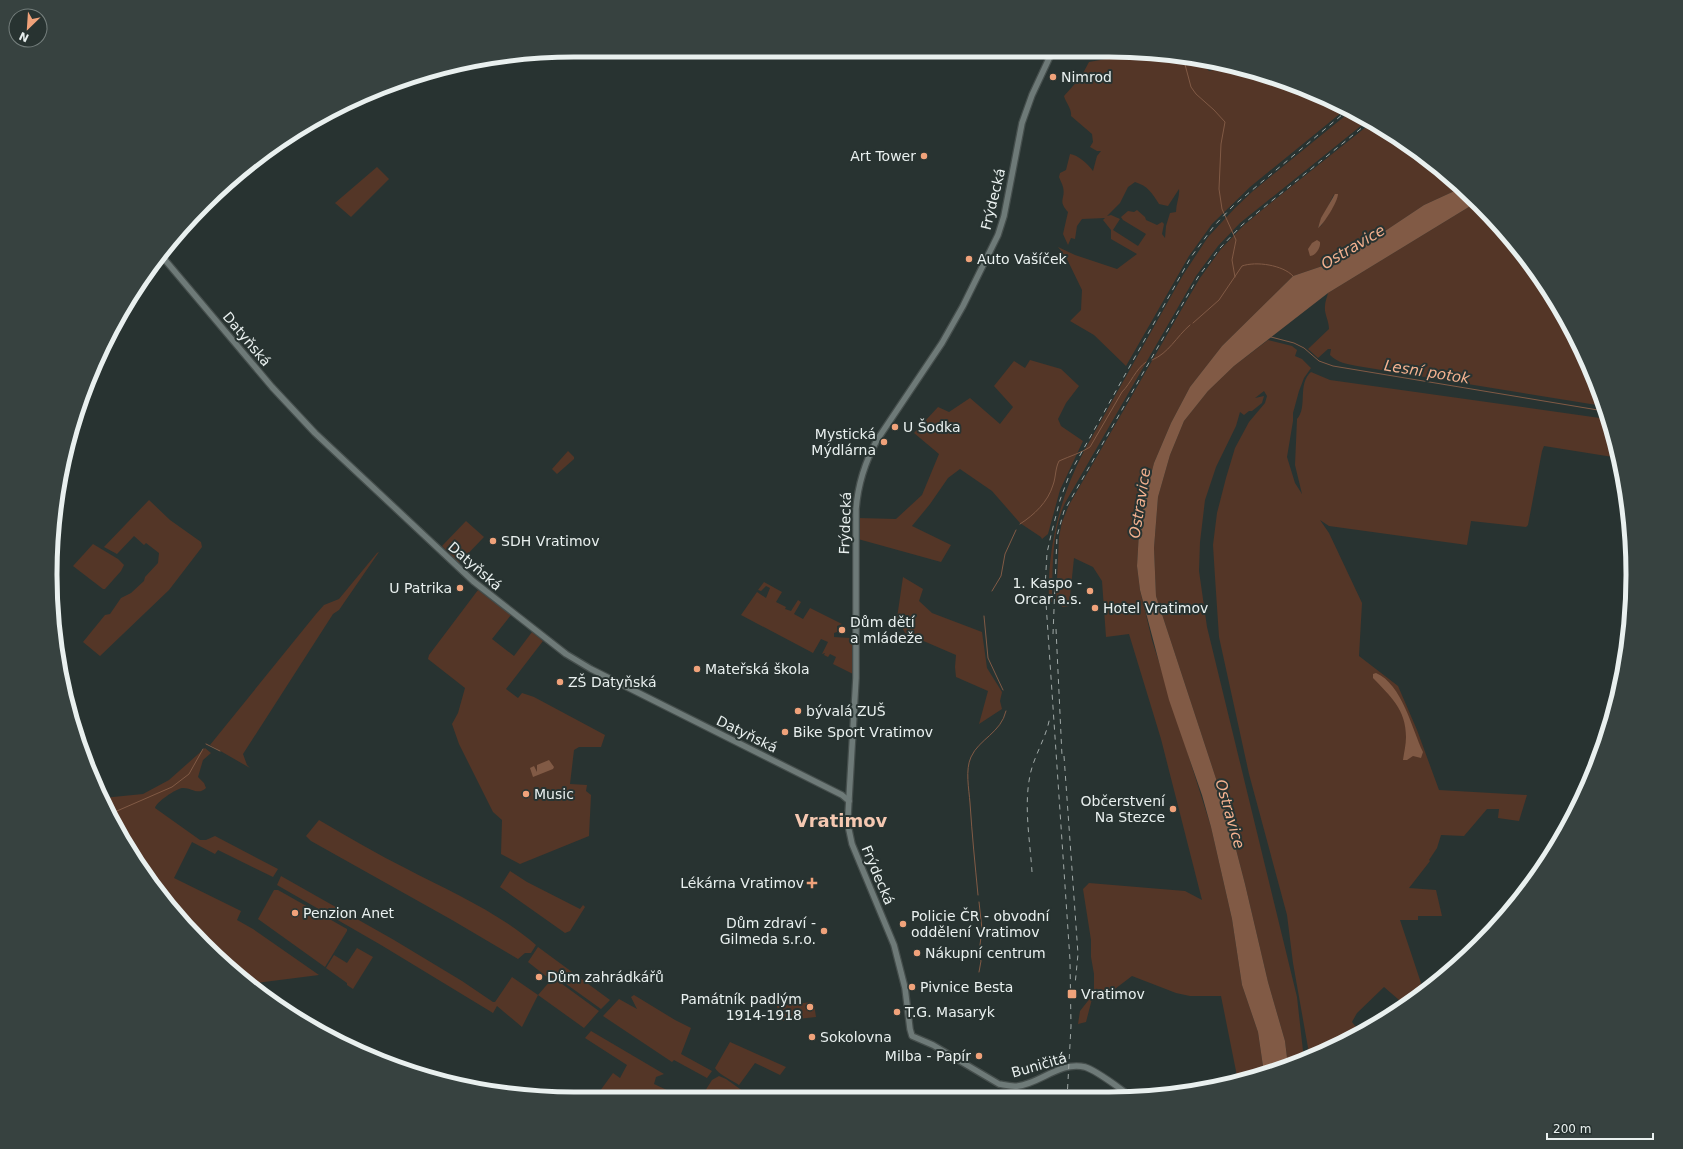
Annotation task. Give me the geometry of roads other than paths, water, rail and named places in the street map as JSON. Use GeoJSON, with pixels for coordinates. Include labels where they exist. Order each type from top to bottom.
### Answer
{"type":"FeatureCollection","features":[{"type":"Feature","properties":{"kind":"main road","name":"Frýdecká"},"geometry":{"type":"LineString","coordinates":[[910,1033],[905,988],[894,945],[852,844],[849,830],[849,801],[856,678],[856,509],[860,481],[870,452],[876,440],[942,343],[963,306],[998,235],[1004,216],[1022,123],[1032,96],[1050,57]]}},
{"type":"Feature","properties":{"kind":"main road","name":"Datyňská"},"geometry":{"type":"LineString","coordinates":[[164,259],[293,410],[336,453],[479,586],[566,654],[591,669],[842,795],[849,801]]}},
{"type":"Feature","properties":{"kind":"main road","name":"Buničitá"},"geometry":{"type":"LineString","coordinates":[[910,1033],[912,1036],[933,1045],[999,1084],[1011,1086],[1024,1084],[1060,1069],[1078,1066],[1094,1071],[1124,1092]]}},
{"type":"Feature","properties":{"kind":"waterway"},"geometry":{"type":"LineString","coordinates":[[1184,63],[1191,87],[1196,94],[1225,122],[1221,144],[1219,189],[1222,209],[1236,240],[1232,260],[1235,277]]}},
{"type":"Feature","properties":{"kind":"waterway"},"geometry":{"type":"LineString","coordinates":[[1193,323],[1219,300],[1242,266],[1254,264],[1269,265],[1283,269],[1293,276]]}},
{"type":"Feature","properties":{"kind":"waterway"},"geometry":{"type":"LineString","coordinates":[[1152,360],[1168,349],[1190,325]]}},
{"type":"Feature","properties":{"kind":"waterway","name":"Lesní potok"},"geometry":{"type":"LineString","coordinates":[[1271,337],[1294,343],[1304,348],[1319,361],[1333,366],[1600,410]]}},
{"type":"Feature","properties":{"kind":"waterway"},"geometry":{"type":"LineString","coordinates":[[1020,524],[1035,512],[1048,497],[1054,482],[1059,461],[1090,447],[1122,392],[1142,365],[1146,362]]}},
{"type":"Feature","properties":{"kind":"waterway"},"geometry":{"type":"LineString","coordinates":[[992,591],[1001,576],[1005,554],[1016,530]]}},
{"type":"Feature","properties":{"kind":"waterway"},"geometry":{"type":"LineString","coordinates":[[984,616],[988,658],[1003,690]]}},
{"type":"Feature","properties":{"kind":"waterway"},"geometry":{"type":"LineString","coordinates":[[978,895],[968,786],[968,768],[971,757],[979,745],[1000,725],[1006,711]]}},
{"type":"Feature","properties":{"kind":"waterway"},"geometry":{"type":"LineString","coordinates":[[206,744],[220,751]]}},
{"type":"Feature","properties":{"kind":"waterway"},"geometry":{"type":"LineString","coordinates":[[115,812],[172,787],[189,774],[203,749]]}},
{"type":"Feature","properties":{"kind":"waterway"},"geometry":{"type":"LineString","coordinates":[[979,902],[982,929],[979,953],[981,961],[979,972]]}},
{"type":"Feature","properties":{"kind":"railway"},"geometry":{"type":"LineString","coordinates":[[1067,1092],[1071,1026],[1070,960],[1045,588],[1047,553],[1060,500],[1070,473],[1191,257],[1214,226],[1233,206],[1344,114]]}},
{"type":"Feature","properties":{"kind":"railway"},"geometry":{"type":"LineString","coordinates":[[1053,634],[1057,536],[1064,511],[1198,277],[1220,248],[1242,225],[1365,125]]}},
{"type":"Feature","properties":{"kind":"railway"},"geometry":{"type":"LineString","coordinates":[[1056,629],[1062,756]]}},
{"type":"Feature","properties":{"kind":"railway"},"geometry":{"type":"LineString","coordinates":[[1032,872],[1027,809],[1029,783],[1033,764],[1049,723],[1050,716]]}},
{"type":"Feature","properties":{"kind":"railway"},"geometry":{"type":"LineString","coordinates":[[1064,756],[1078,954],[1075,985]]}},
{"type":"Feature","properties":{"kind":"place","name":"Nimrod"},"geometry":{"type":"Point","coordinates":[1053,77]}},
{"type":"Feature","properties":{"kind":"place","name":"Art Tower"},"geometry":{"type":"Point","coordinates":[924,156]}},
{"type":"Feature","properties":{"kind":"place","name":"Auto Vašíček"},"geometry":{"type":"Point","coordinates":[969,259]}},
{"type":"Feature","properties":{"kind":"place","name":"U Šodka"},"geometry":{"type":"Point","coordinates":[895,427]}},
{"type":"Feature","properties":{"kind":"place","name":"Mystická Mýdlárna"},"geometry":{"type":"Point","coordinates":[884,442]}},
{"type":"Feature","properties":{"kind":"place","name":"SDH Vratimov"},"geometry":{"type":"Point","coordinates":[493,541]}},
{"type":"Feature","properties":{"kind":"place","name":"U Patrika"},"geometry":{"type":"Point","coordinates":[460,588]}},
{"type":"Feature","properties":{"kind":"place","name":"1. Kaspo - Orcar a.s."},"geometry":{"type":"Point","coordinates":[1090,591]}},
{"type":"Feature","properties":{"kind":"place","name":"Hotel Vratimov"},"geometry":{"type":"Point","coordinates":[1095,608]}},
{"type":"Feature","properties":{"kind":"place","name":"Dům dětí a mládeže"},"geometry":{"type":"Point","coordinates":[842,630]}},
{"type":"Feature","properties":{"kind":"place","name":"Mateřská škola"},"geometry":{"type":"Point","coordinates":[697,669]}},
{"type":"Feature","properties":{"kind":"place","name":"ZŠ Datyňská"},"geometry":{"type":"Point","coordinates":[560,682]}},
{"type":"Feature","properties":{"kind":"place","name":"bývalá ZUŠ"},"geometry":{"type":"Point","coordinates":[798,711]}},
{"type":"Feature","properties":{"kind":"place","name":"Bike Sport Vratimov"},"geometry":{"type":"Point","coordinates":[785,732]}},
{"type":"Feature","properties":{"kind":"place","name":"Music"},"geometry":{"type":"Point","coordinates":[526,794]}},
{"type":"Feature","properties":{"kind":"place","name":"Občerstvení Na Stezce"},"geometry":{"type":"Point","coordinates":[1173,809]}},
{"type":"Feature","properties":{"kind":"place","name":"Lékárna Vratimov"},"geometry":{"type":"Point","coordinates":[812,883]}},
{"type":"Feature","properties":{"kind":"place","name":"Penzion Anet"},"geometry":{"type":"Point","coordinates":[295,913]}},
{"type":"Feature","properties":{"kind":"place","name":"Policie ČR - obvodní oddělení Vratimov"},"geometry":{"type":"Point","coordinates":[903,924]}},
{"type":"Feature","properties":{"kind":"place","name":"Dům zdraví - Gilmeda s.r.o."},"geometry":{"type":"Point","coordinates":[824,931]}},
{"type":"Feature","properties":{"kind":"place","name":"Nákupní centrum"},"geometry":{"type":"Point","coordinates":[917,953]}},
{"type":"Feature","properties":{"kind":"place","name":"Dům zahrádkářů"},"geometry":{"type":"Point","coordinates":[539,977]}},
{"type":"Feature","properties":{"kind":"place","name":"Pivnice Besta"},"geometry":{"type":"Point","coordinates":[912,987]}},
{"type":"Feature","properties":{"kind":"place","name":"Vratimov"},"geometry":{"type":"Point","coordinates":[1072,994]}},
{"type":"Feature","properties":{"kind":"place","name":"Památník padlým 1914-1918"},"geometry":{"type":"Point","coordinates":[810,1007]}},
{"type":"Feature","properties":{"kind":"place","name":"T.G. Masaryk"},"geometry":{"type":"Point","coordinates":[897,1012]}},
{"type":"Feature","properties":{"kind":"place","name":"Sokolovna"},"geometry":{"type":"Point","coordinates":[812,1037]}},
{"type":"Feature","properties":{"kind":"place","name":"Milba - Papír"},"geometry":{"type":"Point","coordinates":[979,1056]}},
{"type":"Feature","properties":{"kind":"district","name":"Vratimov"},"geometry":{"type":"Point","coordinates":[841,821]}},
{"type":"Feature","properties":{"kind":"water label","name":"Ostravice"},"geometry":{"type":"Point","coordinates":[1353,247]}},
{"type":"Feature","properties":{"kind":"water label","name":"Ostravice"},"geometry":{"type":"Point","coordinates":[1140,503]}},
{"type":"Feature","properties":{"kind":"water label","name":"Ostravice"},"geometry":{"type":"Point","coordinates":[1230,814]}}]}
